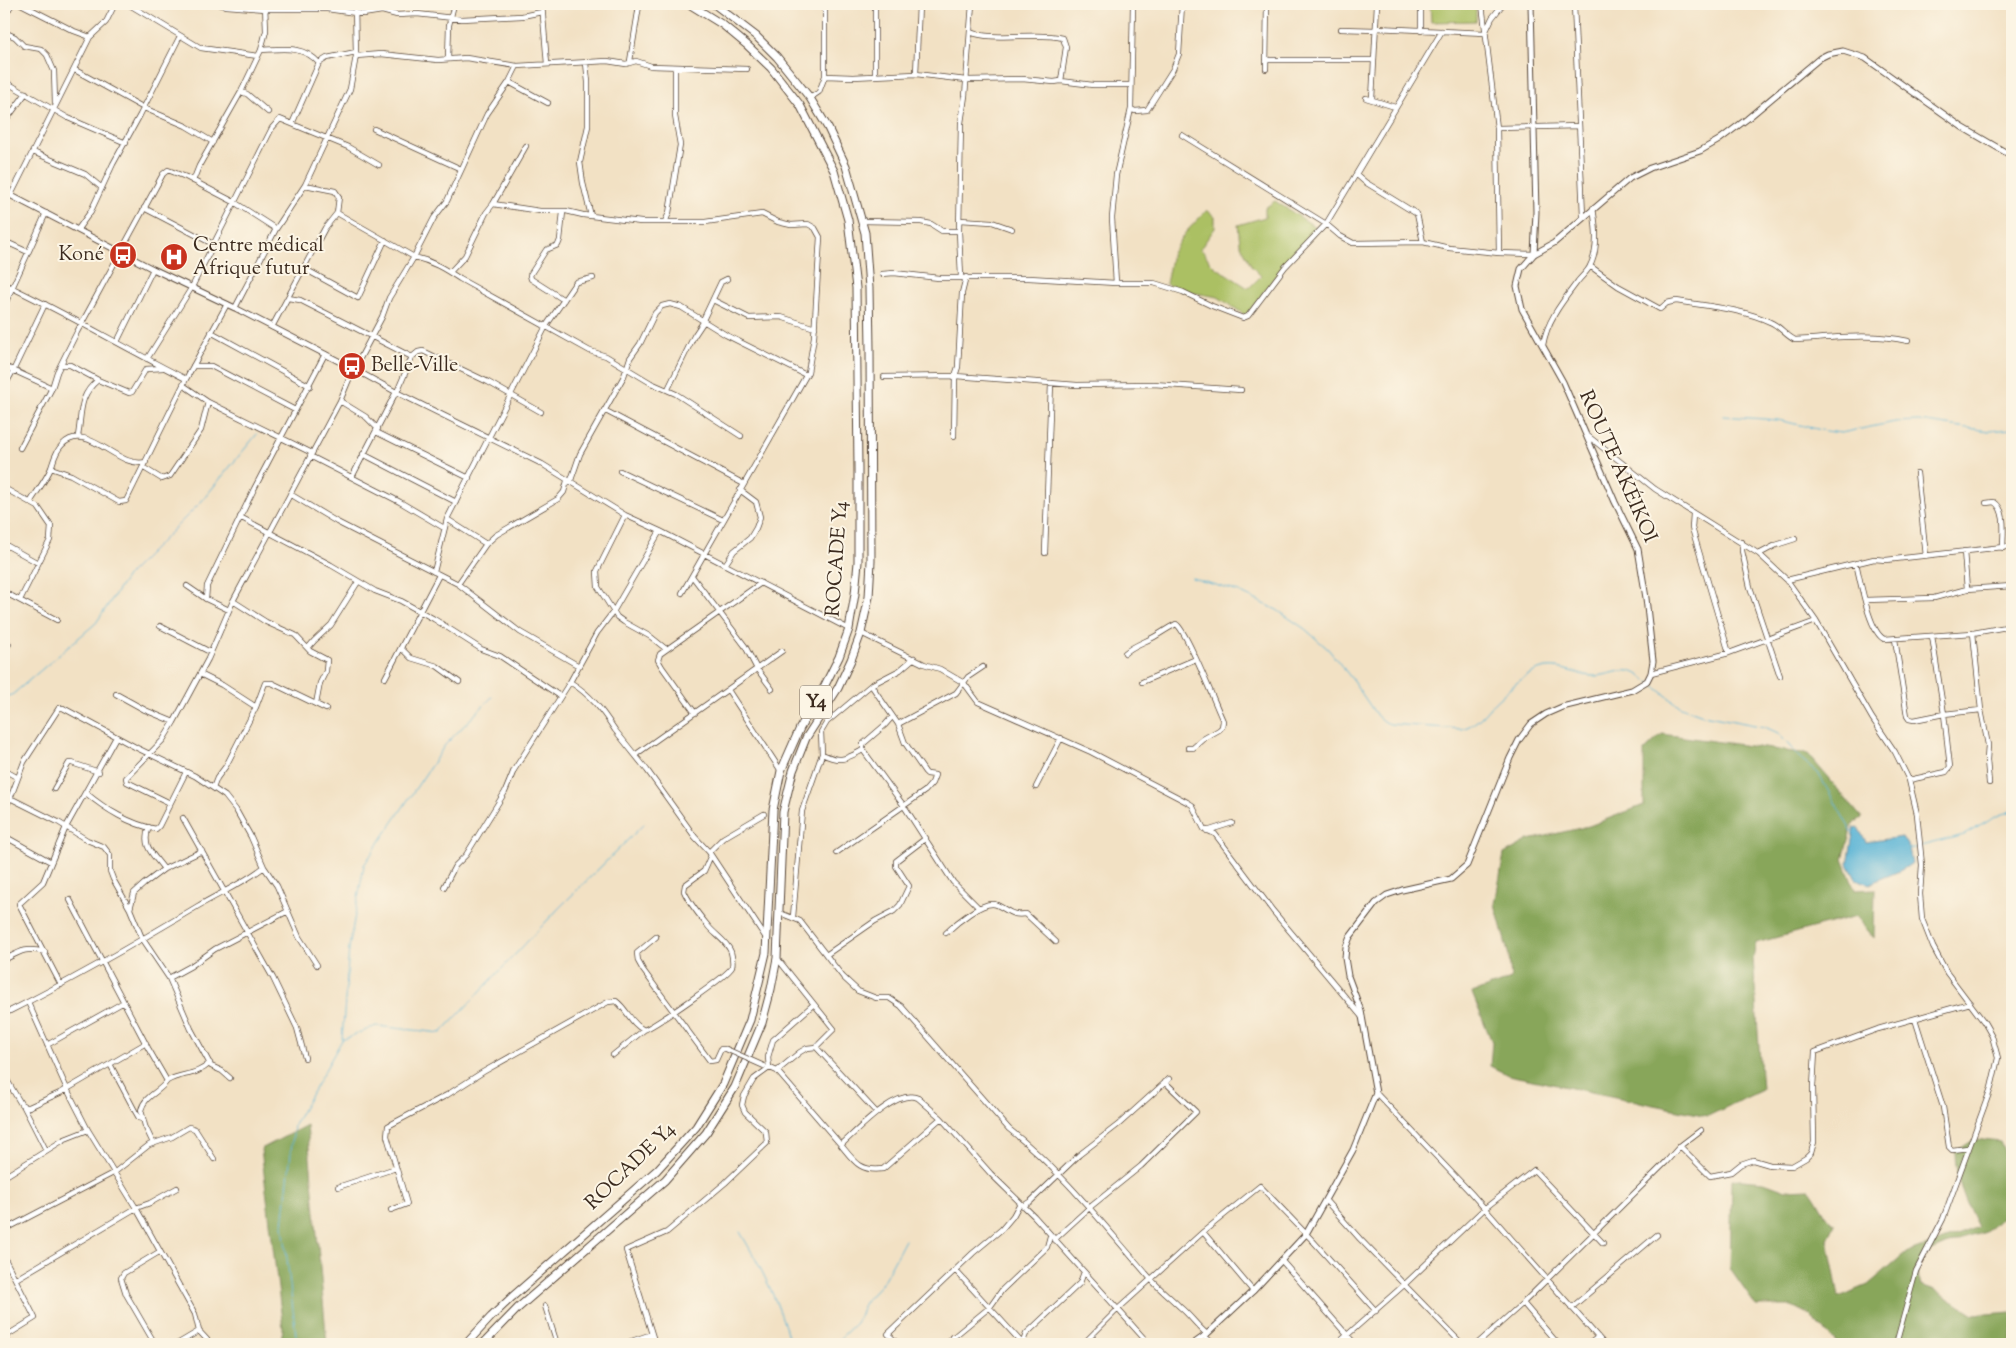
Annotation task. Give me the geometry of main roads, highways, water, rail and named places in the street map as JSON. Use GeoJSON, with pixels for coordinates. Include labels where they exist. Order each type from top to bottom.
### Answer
{"type":"FeatureCollection","features":[{"type":"Feature","properties":{"kind":"highway","name":"ROCADE Y4"},"geometry":{"type":"LineString","coordinates":[[466,1344],[512,1297],[656,1170],[696,1127],[723,1084],[739,1050],[750,1020],[759,986],[766,938],[773,810],[781,771],[800,728],[824,687],[839,656],[849,629],[855,594],[858,562],[856,288],[848,220],[834,171],[800,105],[771,68],[747,45],[723,25],[690,4]]}},
{"type":"Feature","properties":{"kind":"highway","name":"ROCADE Y4"},"geometry":{"type":"LineString","coordinates":[[483,1344],[518,1308],[665,1180],[706,1133],[735,1087],[762,1023],[777,958],[783,812],[793,771],[806,738],[838,688],[861,633],[869,597],[871,469],[869,288],[864,233],[861,221],[846,166],[828,128],[810,98],[777,57],[756,36],[714,4]]}},
{"type":"Feature","properties":{"kind":"water"},"geometry":{"type":"Polygon","coordinates":[[[1858,827],[1866,842],[1902,837],[1909,848],[1912,863],[1870,884],[1856,879],[1848,864],[1854,828],[1858,827]]]}},
{"type":"Feature","properties":{"kind":"waterway"},"geometry":{"type":"LineString","coordinates":[[1723,416],[1778,420],[1841,433],[1895,422],[1919,421],[1989,431],[2012,429]]}},
{"type":"Feature","properties":{"kind":"waterway"},"geometry":{"type":"LineString","coordinates":[[4,697],[12,695],[96,623],[128,575],[201,502],[257,434]]}},
{"type":"Feature","properties":{"kind":"waterway"},"geometry":{"type":"LineString","coordinates":[[1192,578],[1239,592],[1277,610],[1305,629],[1328,649],[1352,679],[1377,716],[1390,724],[1461,729],[1467,727],[1485,714],[1507,691],[1540,669],[1553,668],[1590,676],[1628,671],[1646,680]]}},
{"type":"Feature","properties":{"kind":"waterway"},"geometry":{"type":"LineString","coordinates":[[1649,682],[1681,707],[1703,715],[1765,727],[1778,733],[1799,757],[1818,773],[1853,834]]}},
{"type":"Feature","properties":{"kind":"waterway"},"geometry":{"type":"LineString","coordinates":[[297,1344],[283,1225],[294,1125],[342,1040],[349,948],[364,865],[445,745],[492,697]]}},
{"type":"Feature","properties":{"kind":"waterway"},"geometry":{"type":"LineString","coordinates":[[1921,846],[1964,835],[1999,815],[2012,811]]}},
{"type":"Feature","properties":{"kind":"waterway"},"geometry":{"type":"LineString","coordinates":[[342,1040],[376,1026],[441,1033],[559,908],[644,824]]}},
{"type":"Feature","properties":{"kind":"waterway"},"geometry":{"type":"LineString","coordinates":[[1909,849],[1918,847]]}},
{"type":"Feature","properties":{"kind":"waterway"},"geometry":{"type":"LineString","coordinates":[[740,1232],[769,1286],[790,1344]]}},
{"type":"Feature","properties":{"kind":"waterway"},"geometry":{"type":"LineString","coordinates":[[834,1344],[856,1323],[866,1300],[882,1283],[905,1240]]}},
{"type":"Feature","properties":{"kind":"place","name":"Koné"},"geometry":{"type":"Point","coordinates":[123,255]}},
{"type":"Feature","properties":{"kind":"place","name":"Centre médical Afrique futur"},"geometry":{"type":"Point","coordinates":[174,257]}},
{"type":"Feature","properties":{"kind":"place","name":"Belle-Ville"},"geometry":{"type":"Point","coordinates":[352,366]}}]}
